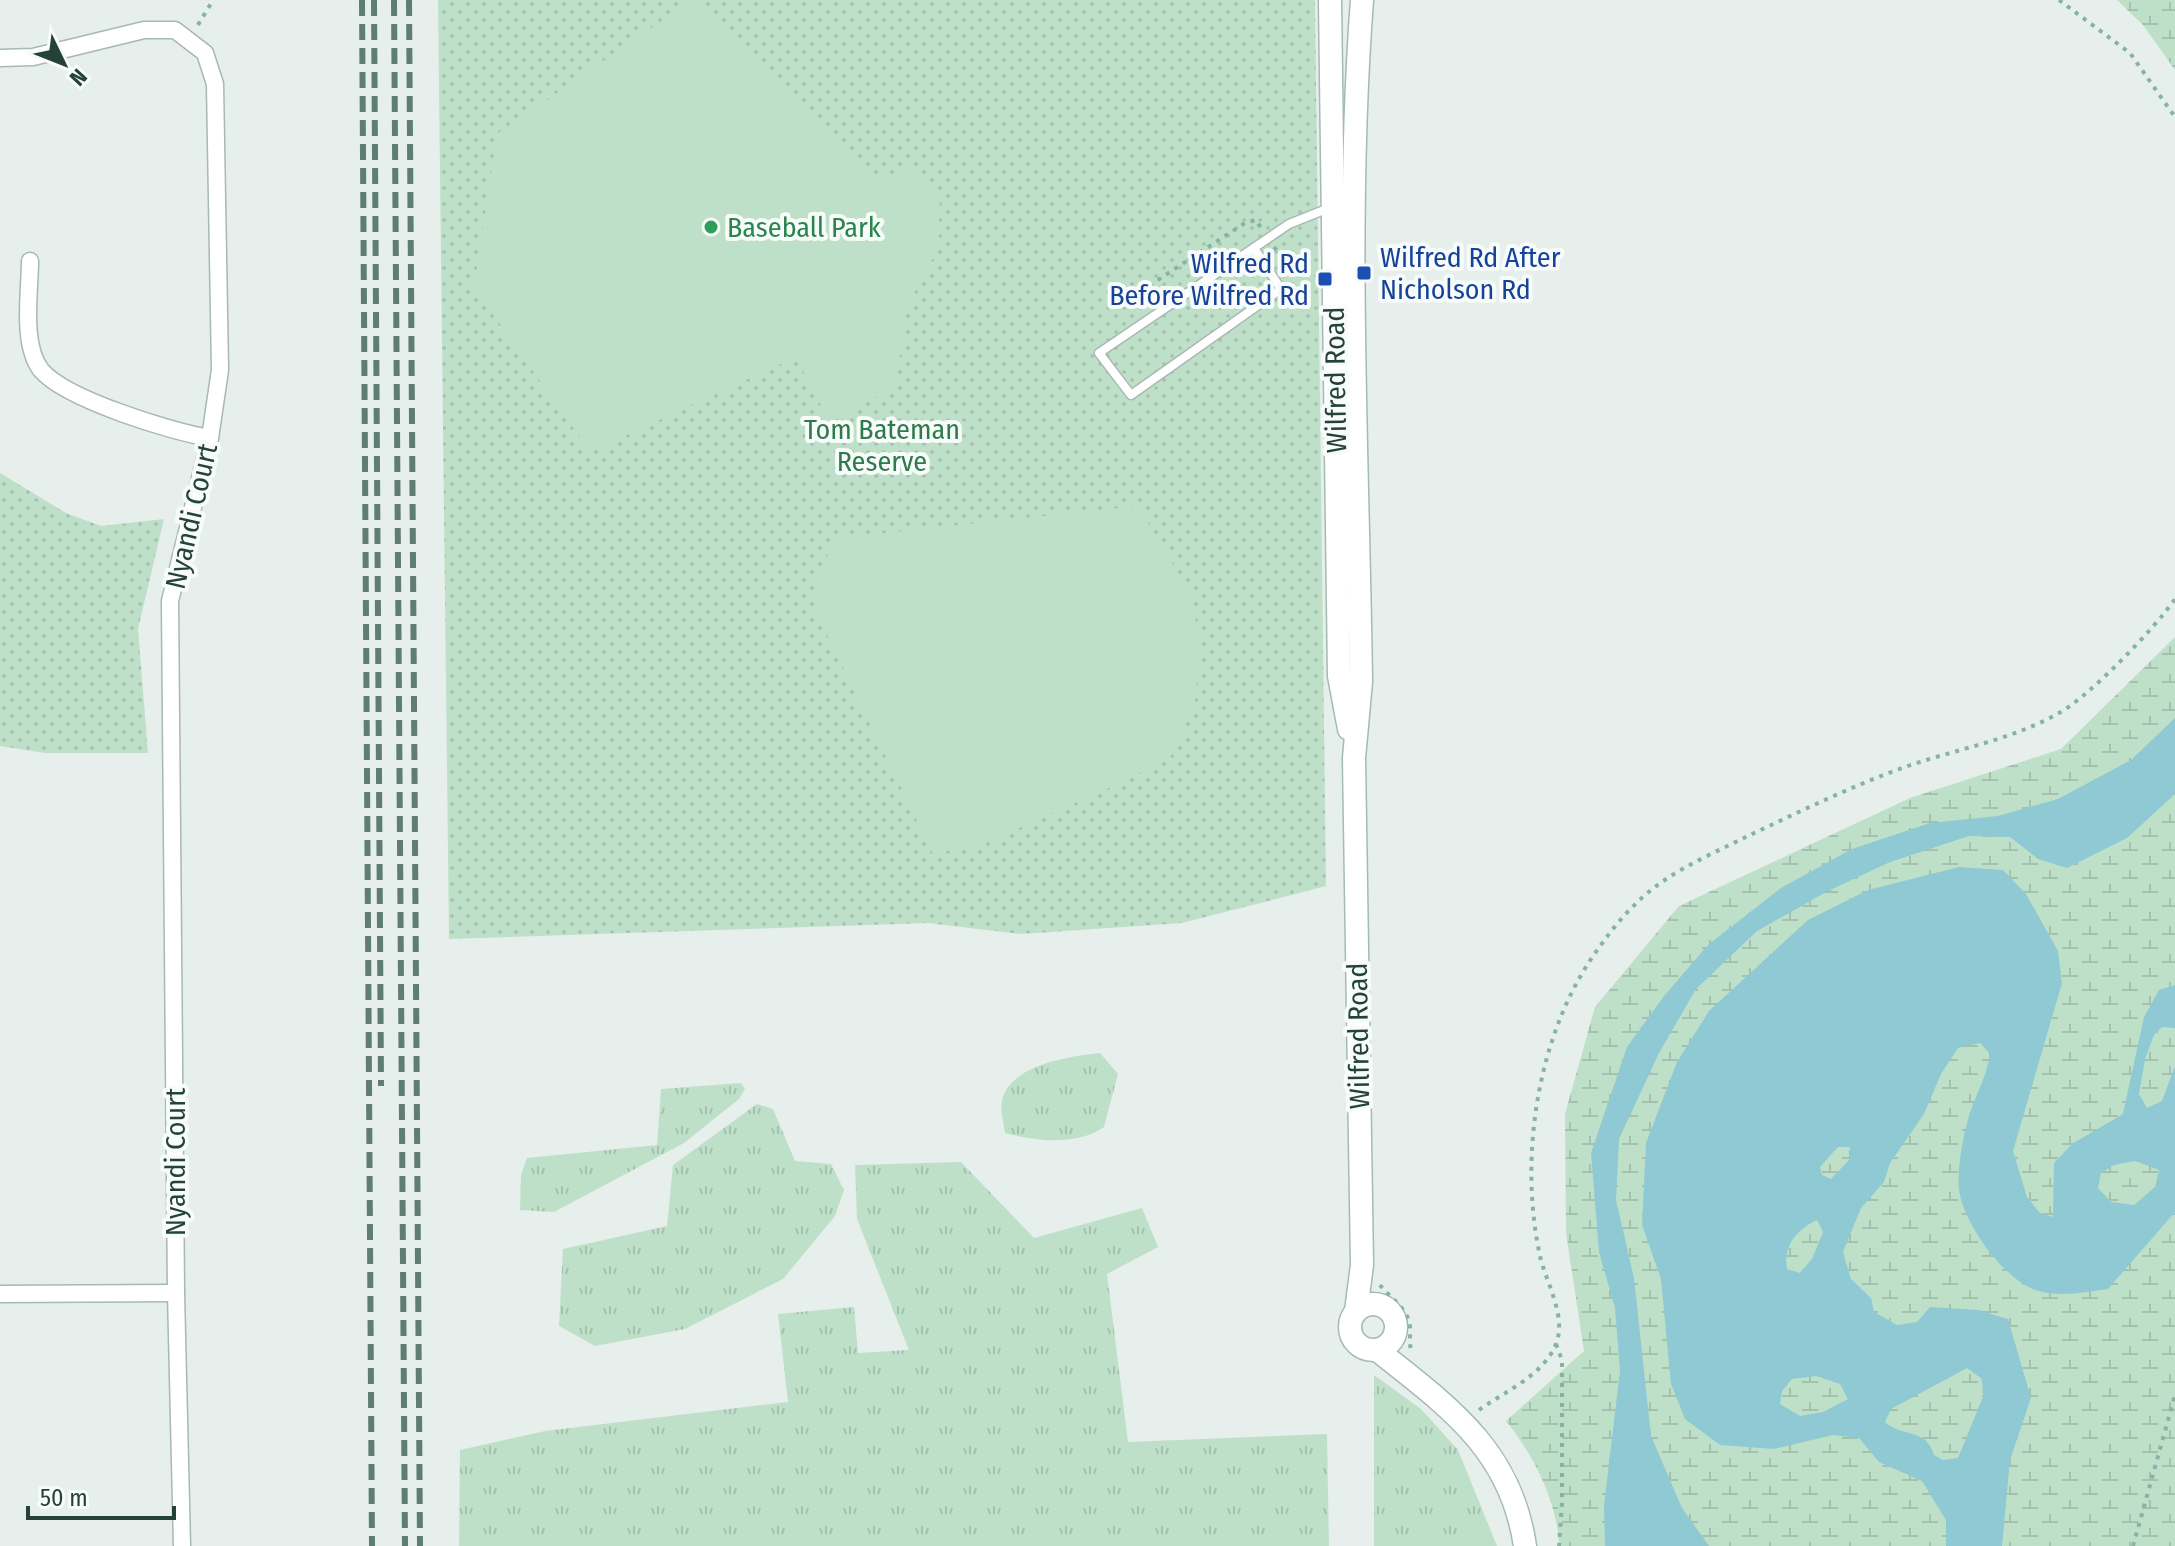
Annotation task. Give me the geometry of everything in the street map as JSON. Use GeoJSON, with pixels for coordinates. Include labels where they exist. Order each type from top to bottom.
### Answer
{"type":"FeatureCollection","features":[{"type":"Feature","properties":{"kind":"main road","name":"Wilfred Road"},"geometry":{"type":"LineString","coordinates":[[1330,0],[1343,205],[1361,682],[1354,758],[1362,1265],[1356,1311]]}},
{"type":"Feature","properties":{"kind":"main road","name":"Wilfred Road"},"geometry":{"type":"LineString","coordinates":[[1343,205],[1362,0]]}},
{"type":"Feature","properties":{"kind":"main road","name":"Wilfred Road"},"geometry":{"type":"LineString","coordinates":[[1362,1265],[1378,1293]]}},
{"type":"Feature","properties":{"kind":"main road"},"geometry":{"type":"LineString","coordinates":[[1378,1293],[1395,1318],[1385,1345],[1365,1349],[1353,1339],[1350,1325],[1356,1311],[1378,1293]]}},
{"type":"Feature","properties":{"kind":"main road"},"geometry":{"type":"LineString","coordinates":[[1385,1345],[1413,1379],[1479,1437],[1511,1492],[1525,1546]]}},
{"type":"Feature","properties":{"kind":"street"},"geometry":{"type":"LineString","coordinates":[[0,58],[33,57],[144,30],[175,30],[189,41]]}},
{"type":"Feature","properties":{"kind":"street","name":"Nyandi Court"},"geometry":{"type":"LineString","coordinates":[[182,1546],[176,1293],[170,601],[210,438],[220,370],[215,84],[205,53],[189,41]]}},
{"type":"Feature","properties":{"kind":"street"},"geometry":{"type":"LineString","coordinates":[[30,261],[30,339],[40,368],[65,389],[171,430],[210,438]]}},
{"type":"Feature","properties":{"kind":"street"},"geometry":{"type":"LineString","coordinates":[[0,1294],[176,1293]]}},
{"type":"Feature","properties":{"kind":"lane"},"geometry":{"type":"LineString","coordinates":[[1254,248],[1281,289],[1131,395],[1099,353],[1254,248],[1296,220],[1343,205]]}},
{"type":"Feature","properties":{"kind":"path"},"geometry":{"type":"LineString","coordinates":[[189,41],[213,0]]}},
{"type":"Feature","properties":{"kind":"path"},"geometry":{"type":"LineString","coordinates":[[2059,0],[2130,53],[2175,117]]}},
{"type":"Feature","properties":{"kind":"path"},"geometry":{"type":"LineString","coordinates":[[1141,291],[1245,223],[1256,220],[1261,228]]}},
{"type":"Feature","properties":{"kind":"path"},"geometry":{"type":"LineString","coordinates":[[1274,246],[1286,262],[1324,263]]}},
{"type":"Feature","properties":{"kind":"path"},"geometry":{"type":"LineString","coordinates":[[1559,1546],[1562,1360],[1556,1344],[1557,1316],[1540,1258],[1533,1214],[1532,1126],[1562,1007],[1617,924],[1646,894],[1674,874],[1782,820],[1905,767],[2023,730],[2063,711],[2151,628],[2175,599]]}},
{"type":"Feature","properties":{"kind":"path"},"geometry":{"type":"LineString","coordinates":[[1378,1293],[1405,1311],[1413,1356]]}},
{"type":"Feature","properties":{"kind":"path"},"geometry":{"type":"LineString","coordinates":[[1472,1415],[1536,1371],[1556,1344]]}},
{"type":"Feature","properties":{"kind":"path"},"geometry":{"type":"LineString","coordinates":[[2133,1546],[2175,1395]]}},
{"type":"Feature","properties":{"kind":"green space","name":"Tom Bateman Reserve"},"geometry":{"type":"Polygon","coordinates":[[[438,0],[1315,0],[1326,886],[1182,923],[1021,934],[928,923],[449,939],[438,0]]]}},
{"type":"Feature","properties":{"kind":"green space","name":"Baseball Park"},"geometry":{"type":"Polygon","coordinates":[[[692,0],[698,0],[874,181],[917,166],[940,204],[938,249],[907,306],[896,386],[830,423],[796,357],[590,452],[474,287],[497,134],[692,0]]]}},
{"type":"Feature","properties":{"kind":"green space"},"geometry":{"type":"Polygon","coordinates":[[[2117,0],[2175,0],[2175,70],[2143,25],[2117,0]]]}},
{"type":"Feature","properties":{"kind":"green space"},"geometry":{"type":"Polygon","coordinates":[[[0,473],[66,513],[101,526],[164,519],[138,629],[148,753],[45,753],[0,746],[0,473]]]}},
{"type":"Feature","properties":{"kind":"green space"},"geometry":{"type":"Polygon","coordinates":[[[1138,506],[1192,596],[1200,650],[1195,703],[1172,755],[1133,777],[986,843],[933,854],[818,616],[815,577],[838,538],[1138,506]]]}},
{"type":"Feature","properties":{"kind":"green space"},"geometry":{"type":"Polygon","coordinates":[[[2175,637],[2175,1546],[1559,1546],[1549,1496],[1526,1448],[1506,1421],[1584,1351],[1566,1233],[1565,1114],[1595,1007],[1679,906],[1910,798],[2061,749],[2175,637]]]}},
{"type":"Feature","properties":{"kind":"green space"},"geometry":{"type":"Polygon","coordinates":[[[1100,1053],[1118,1074],[1104,1127],[1081,1137],[1056,1140],[1005,1133],[1002,1101],[1016,1079],[1058,1060],[1100,1053]]]}},
{"type":"Feature","properties":{"kind":"green space"},"geometry":{"type":"Polygon","coordinates":[[[741,1083],[745,1089],[739,1099],[684,1143],[554,1212],[520,1210],[521,1175],[527,1158],[657,1145],[661,1089],[741,1083]]]}},
{"type":"Feature","properties":{"kind":"green space"},"geometry":{"type":"Polygon","coordinates":[[[757,1104],[773,1109],[795,1161],[831,1164],[844,1190],[835,1216],[783,1279],[685,1329],[595,1346],[559,1326],[563,1249],[667,1226],[673,1165],[757,1104]]]}},
{"type":"Feature","properties":{"kind":"green space"},"geometry":{"type":"Polygon","coordinates":[[[961,1162],[1034,1238],[1142,1208],[1158,1247],[1107,1274],[1128,1442],[1327,1434],[1329,1546],[459,1546],[460,1450],[545,1431],[788,1402],[778,1314],[854,1307],[858,1353],[909,1350],[857,1219],[855,1165],[961,1162]]]}},
{"type":"Feature","properties":{"kind":"green space"},"geometry":{"type":"Polygon","coordinates":[[[1374,1375],[1421,1409],[1458,1450],[1497,1546],[1374,1546],[1374,1375]]]}},
{"type":"Feature","properties":{"kind":"water"},"geometry":{"type":"Polygon","coordinates":[[[2175,718],[2175,794],[2127,838],[2067,868],[2038,859],[2010,837],[1969,836],[1890,862],[1826,892],[1757,931],[1696,989],[1659,1053],[1619,1139],[1616,1200],[1634,1278],[1651,1436],[1682,1508],[1709,1546],[1605,1546],[1604,1505],[1620,1371],[1615,1308],[1599,1252],[1591,1153],[1627,1047],[1664,996],[1708,945],[1781,888],[1852,849],[1930,823],[1998,816],[2058,799],[2131,760],[2175,718]]]}},
{"type":"Feature","properties":{"kind":"water"},"geometry":{"type":"Polygon","coordinates":[[[1959,867],[2003,870],[2026,894],[2058,951],[2062,983],[2013,1151],[2027,1197],[2040,1213],[2053,1217],[2054,1163],[2072,1144],[2123,1114],[2144,1017],[2159,990],[2175,985],[2175,1028],[2162,1027],[2154,1035],[2145,1059],[2139,1094],[2147,1108],[2162,1101],[2175,1066],[2175,1212],[2108,1289],[2062,1294],[2035,1290],[1998,1262],[1968,1218],[1959,1190],[1959,1174],[1967,1123],[1990,1054],[1980,1043],[1958,1048],[1941,1074],[1924,1114],[1890,1163],[1884,1182],[1861,1208],[1843,1252],[1851,1279],[1871,1298],[1874,1312],[1897,1325],[1917,1322],[1930,1307],[1978,1310],[2008,1319],[2031,1398],[2010,1460],[2002,1546],[1946,1546],[1946,1520],[1922,1481],[1879,1462],[1859,1438],[1833,1435],[1774,1449],[1720,1445],[1685,1419],[1671,1384],[1661,1279],[1642,1225],[1646,1143],[1677,1062],[1709,1011],[1808,920],[1868,890],[1959,867]],[[1838,1147],[1820,1167],[1822,1175],[1831,1179],[1850,1159],[1850,1147],[1838,1147]],[[2135,1161],[2114,1165],[2101,1173],[2098,1188],[2111,1202],[2134,1205],[2155,1187],[2159,1170],[2135,1161]],[[1817,1220],[1798,1233],[1789,1246],[1787,1269],[1800,1273],[1812,1259],[1823,1232],[1817,1220]],[[1967,1368],[1891,1409],[1885,1422],[1919,1436],[1930,1446],[1934,1455],[1943,1460],[1958,1458],[1983,1397],[1982,1379],[1967,1368]],[[1816,1376],[1792,1379],[1782,1391],[1780,1404],[1800,1416],[1823,1412],[1848,1399],[1840,1384],[1816,1376]]]}},
{"type":"Feature","properties":{"kind":"railway"},"geometry":{"type":"LineString","coordinates":[[362,0],[372,1546]]}},
{"type":"Feature","properties":{"kind":"railway"},"geometry":{"type":"LineString","coordinates":[[374,0],[381,1086]]}},
{"type":"Feature","properties":{"kind":"railway"},"geometry":{"type":"LineString","coordinates":[[394,0],[405,1546]]}},
{"type":"Feature","properties":{"kind":"railway"},"geometry":{"type":"LineString","coordinates":[[409,0],[420,1546]]}},
{"type":"Feature","properties":{"kind":"place","name":"Baseball Park"},"geometry":{"type":"Point","coordinates":[711,227]}},
{"type":"Feature","properties":{"kind":"place","name":"Wilfred Rd After Nicholson Rd"},"geometry":{"type":"Point","coordinates":[1364,273]}},
{"type":"Feature","properties":{"kind":"place","name":"Wilfred Rd Before Wilfred Rd"},"geometry":{"type":"Point","coordinates":[1325,279]}}]}
